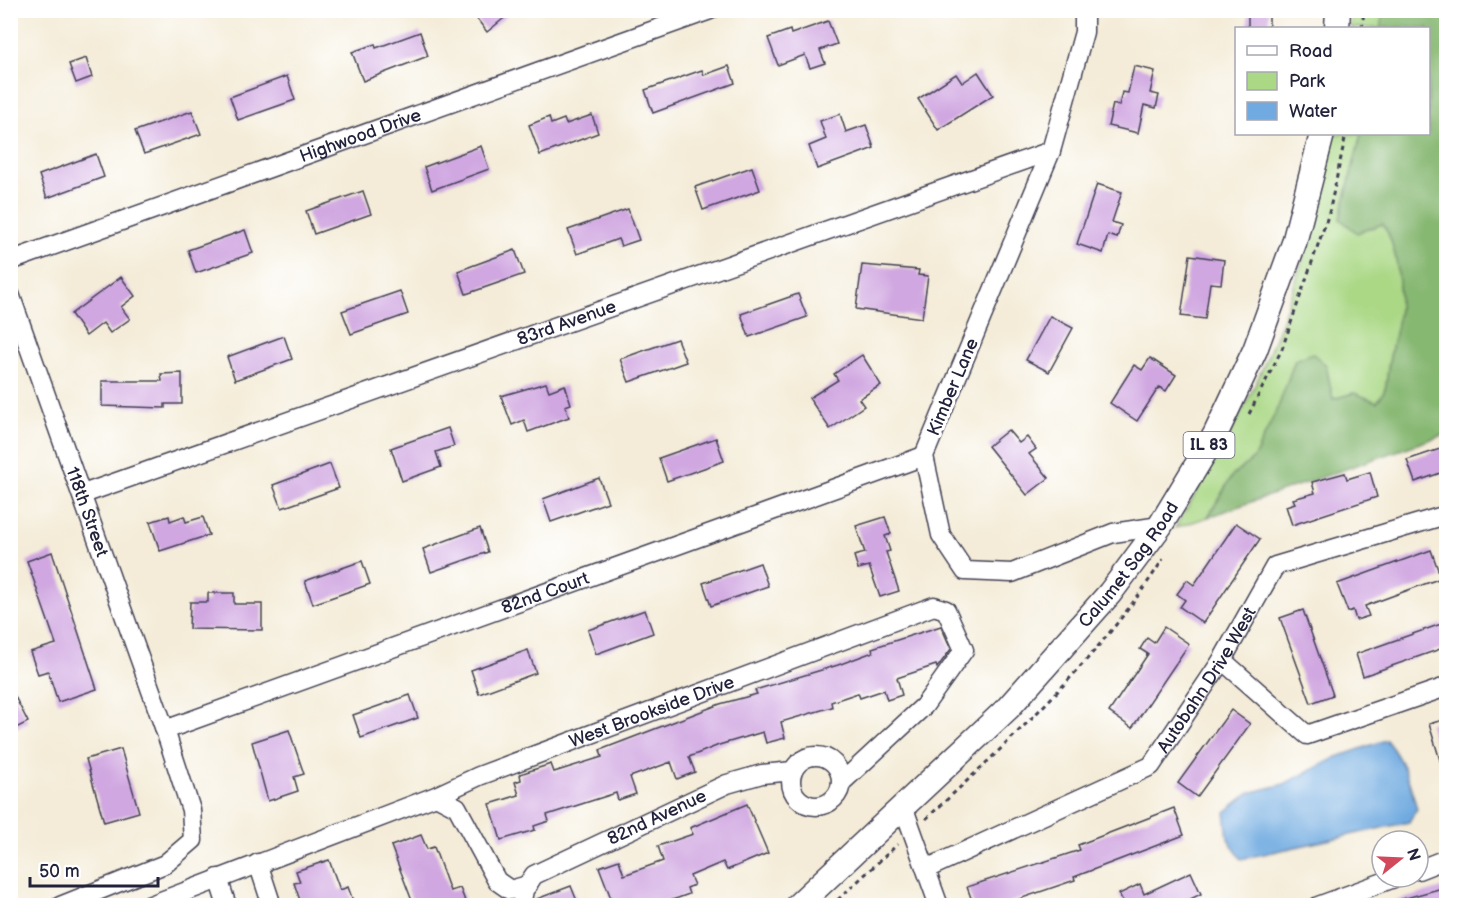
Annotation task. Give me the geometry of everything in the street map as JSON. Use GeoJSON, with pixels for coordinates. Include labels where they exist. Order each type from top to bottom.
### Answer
{"type":"FeatureCollection","features":[{"type":"Feature","properties":{"kind":"main road"},"geometry":{"type":"LineString","coordinates":[[1337,27],[1338,10]]}},
{"type":"Feature","properties":{"kind":"main road","name":"Calumet Sag Road"},"geometry":{"type":"LineString","coordinates":[[797,906],[1008,708],[1110,593],[1160,526],[1215,435],[1255,350],[1294,243],[1322,135]]}},
{"type":"Feature","properties":{"kind":"street","name":"Highwood Drive"},"geometry":{"type":"LineString","coordinates":[[10,261],[710,10]]}},
{"type":"Feature","properties":{"kind":"street","name":"Kimber Lane"},"geometry":{"type":"LineString","coordinates":[[1084,10],[1084,32],[1051,151],[924,456],[941,534],[965,571],[1012,573],[1113,533],[1160,526]]}},
{"type":"Feature","properties":{"kind":"street","name":"83rd Avenue"},"geometry":{"type":"LineString","coordinates":[[82,494],[1051,151]]}},
{"type":"Feature","properties":{"kind":"street","name":"118th Street"},"geometry":{"type":"LineString","coordinates":[[10,294],[165,730]]}},
{"type":"Feature","properties":{"kind":"street","name":"82nd Court"},"geometry":{"type":"LineString","coordinates":[[165,730],[924,456]]}},
{"type":"Feature","properties":{"kind":"street","name":"Autobahn Drive West"},"geometry":{"type":"LineString","coordinates":[[926,869],[1151,766],[1222,660],[1275,566],[1446,515]]}},
{"type":"Feature","properties":{"kind":"street","name":"West Brookside Drive"},"geometry":{"type":"LineString","coordinates":[[148,906],[436,796],[479,776],[934,606],[946,610],[964,650],[924,706],[841,783]]}},
{"type":"Feature","properties":{"kind":"street"},"geometry":{"type":"LineString","coordinates":[[1222,660],[1307,735],[1446,687]]}},
{"type":"Feature","properties":{"kind":"street"},"geometry":{"type":"LineString","coordinates":[[60,906],[165,864],[193,840],[190,810],[165,730]]}},
{"type":"Feature","properties":{"kind":"street"},"geometry":{"type":"LineString","coordinates":[[822,757],[835,763],[841,776],[841,783],[833,800],[814,806],[799,800],[792,790],[793,771],[804,758],[822,757]]}},
{"type":"Feature","properties":{"kind":"street","name":"82nd Avenue"},"geometry":{"type":"LineString","coordinates":[[528,885],[534,875],[727,784],[762,774],[793,771]]}},
{"type":"Feature","properties":{"kind":"street"},"geometry":{"type":"LineString","coordinates":[[436,796],[458,807],[497,881],[510,890],[528,885]]}},
{"type":"Feature","properties":{"kind":"street"},"geometry":{"type":"LineString","coordinates":[[903,806],[939,906]]}},
{"type":"Feature","properties":{"kind":"street"},"geometry":{"type":"LineString","coordinates":[[1430,865],[1446,859]]}},
{"type":"Feature","properties":{"kind":"street"},"geometry":{"type":"LineString","coordinates":[[258,863],[272,906]]}},
{"type":"Feature","properties":{"kind":"street"},"geometry":{"type":"LineString","coordinates":[[218,878],[227,906]]}},
{"type":"Feature","properties":{"kind":"street"},"geometry":{"type":"LineString","coordinates":[[521,906],[524,890],[528,885]]}},
{"type":"Feature","properties":{"kind":"street"},"geometry":{"type":"LineString","coordinates":[[1318,906],[1370,887]]}},
{"type":"Feature","properties":{"kind":"path"},"geometry":{"type":"LineString","coordinates":[[1362,27],[1364,10]]}},
{"type":"Feature","properties":{"kind":"path"},"geometry":{"type":"LineString","coordinates":[[831,906],[886,855]]}},
{"type":"Feature","properties":{"kind":"green space"},"geometry":{"type":"Polygon","coordinates":[[[1352,11],[1383,11],[1381,27],[1350,27],[1352,11]]]}},
{"type":"Feature","properties":{"kind":"green space"},"geometry":{"type":"Polygon","coordinates":[[[1383,11],[1446,11],[1446,434],[1208,517],[1232,476],[1254,458],[1279,405],[1295,360],[1312,353],[1326,365],[1333,399],[1354,393],[1377,402],[1385,388],[1399,307],[1398,269],[1392,245],[1383,224],[1357,233],[1340,219],[1361,135],[1430,135],[1430,27],[1381,27],[1383,11]]]}},
{"type":"Feature","properties":{"kind":"green space"},"geometry":{"type":"Polygon","coordinates":[[[1334,135],[1361,135],[1340,219],[1357,232],[1383,223],[1392,244],[1398,269],[1399,307],[1384,391],[1377,402],[1354,393],[1332,399],[1295,360],[1279,405],[1254,458],[1232,476],[1208,517],[1175,528],[1217,457],[1255,385],[1292,293],[1320,198],[1334,135]]]}},
{"type":"Feature","properties":{"kind":"water"},"geometry":{"type":"Polygon","coordinates":[[[1386,740],[1402,764],[1417,809],[1409,822],[1241,859],[1228,839],[1225,812],[1249,793],[1284,784],[1337,757],[1386,740]]]}},
{"type":"Feature","properties":{"kind":"building"},"geometry":{"type":"Polygon","coordinates":[[[470,10],[514,10],[487,32],[470,10]]]}},
{"type":"Feature","properties":{"kind":"building"},"geometry":{"type":"Polygon","coordinates":[[[1248,10],[1269,10],[1269,27],[1248,27],[1248,10]]]}},
{"type":"Feature","properties":{"kind":"building"},"geometry":{"type":"Polygon","coordinates":[[[828,21],[837,44],[820,50],[825,63],[810,68],[805,55],[778,65],[768,38],[790,30],[791,34],[828,21]]]}},
{"type":"Feature","properties":{"kind":"building"},"geometry":{"type":"Polygon","coordinates":[[[420,32],[428,56],[363,81],[352,52],[375,44],[376,48],[420,32]]]}},
{"type":"Feature","properties":{"kind":"building"},"geometry":{"type":"Polygon","coordinates":[[[86,58],[92,77],[76,83],[69,64],[86,58]]]}},
{"type":"Feature","properties":{"kind":"building"},"geometry":{"type":"Polygon","coordinates":[[[729,66],[735,83],[653,113],[645,90],[702,70],[704,75],[729,66]]]}},
{"type":"Feature","properties":{"kind":"building"},"geometry":{"type":"Polygon","coordinates":[[[1134,66],[1155,71],[1150,93],[1159,95],[1156,108],[1144,105],[1138,133],[1108,126],[1113,104],[1119,106],[1122,92],[1128,93],[1134,66]]]}},
{"type":"Feature","properties":{"kind":"building"},"geometry":{"type":"Polygon","coordinates":[[[978,72],[993,95],[938,130],[918,99],[956,74],[962,83],[978,72]]]}},
{"type":"Feature","properties":{"kind":"building"},"geometry":{"type":"Polygon","coordinates":[[[287,76],[295,100],[238,120],[230,97],[287,76]]]}},
{"type":"Feature","properties":{"kind":"building"},"geometry":{"type":"Polygon","coordinates":[[[192,111],[201,134],[144,154],[135,131],[192,111]]]}},
{"type":"Feature","properties":{"kind":"building"},"geometry":{"type":"Polygon","coordinates":[[[840,114],[846,132],[866,125],[874,148],[817,169],[809,146],[826,139],[820,121],[840,114]]]}},
{"type":"Feature","properties":{"kind":"building"},"geometry":{"type":"Polygon","coordinates":[[[592,115],[598,133],[540,155],[529,125],[549,117],[551,124],[564,119],[566,124],[592,115]]]}},
{"type":"Feature","properties":{"kind":"building"},"geometry":{"type":"Polygon","coordinates":[[[481,146],[489,169],[432,190],[424,167],[481,146]]]}},
{"type":"Feature","properties":{"kind":"building"},"geometry":{"type":"Polygon","coordinates":[[[96,154],[104,177],[47,198],[39,175],[96,154]]]}},
{"type":"Feature","properties":{"kind":"building"},"geometry":{"type":"Polygon","coordinates":[[[752,167],[760,190],[703,210],[695,187],[752,167]]]}},
{"type":"Feature","properties":{"kind":"building"},"geometry":{"type":"Polygon","coordinates":[[[1097,184],[1122,192],[1112,222],[1121,225],[1117,238],[1108,235],[1103,253],[1077,244],[1097,184]]]}},
{"type":"Feature","properties":{"kind":"building"},"geometry":{"type":"Polygon","coordinates":[[[363,191],[371,214],[314,234],[306,211],[363,191]]]}},
{"type":"Feature","properties":{"kind":"building"},"geometry":{"type":"Polygon","coordinates":[[[628,209],[639,240],[621,246],[618,239],[577,254],[568,230],[628,209]]]}},
{"type":"Feature","properties":{"kind":"building"},"geometry":{"type":"Polygon","coordinates":[[[245,230],[253,253],[196,273],[188,250],[245,230]]]}},
{"type":"Feature","properties":{"kind":"building"},"geometry":{"type":"Polygon","coordinates":[[[515,250],[524,274],[466,294],[458,271],[515,250]]]}},
{"type":"Feature","properties":{"kind":"building"},"geometry":{"type":"Polygon","coordinates":[[[1190,255],[1224,260],[1221,284],[1210,283],[1205,319],[1181,316],[1190,255]]]}},
{"type":"Feature","properties":{"kind":"building"},"geometry":{"type":"Polygon","coordinates":[[[862,265],[919,270],[918,275],[928,276],[922,318],[856,309],[862,265]]]}},
{"type":"Feature","properties":{"kind":"building"},"geometry":{"type":"Polygon","coordinates":[[[121,277],[135,296],[121,307],[130,319],[110,333],[103,323],[86,336],[71,314],[121,277]]]}},
{"type":"Feature","properties":{"kind":"building"},"geometry":{"type":"Polygon","coordinates":[[[400,291],[408,314],[351,334],[342,311],[400,291]]]}},
{"type":"Feature","properties":{"kind":"building"},"geometry":{"type":"Polygon","coordinates":[[[798,294],[807,317],[749,337],[741,314],[798,294]]]}},
{"type":"Feature","properties":{"kind":"building"},"geometry":{"type":"Polygon","coordinates":[[[1050,316],[1073,328],[1049,372],[1026,360],[1050,316]]]}},
{"type":"Feature","properties":{"kind":"building"},"geometry":{"type":"Polygon","coordinates":[[[284,336],[292,359],[235,380],[227,357],[284,336]]]}},
{"type":"Feature","properties":{"kind":"building"},"geometry":{"type":"Polygon","coordinates":[[[677,339],[686,362],[629,382],[620,359],[677,339]]]}},
{"type":"Feature","properties":{"kind":"building"},"geometry":{"type":"Polygon","coordinates":[[[862,355],[881,385],[859,399],[864,406],[830,429],[809,398],[838,380],[834,374],[862,355]]]}},
{"type":"Feature","properties":{"kind":"building"},"geometry":{"type":"Polygon","coordinates":[[[1150,358],[1176,375],[1166,391],[1159,387],[1137,421],[1110,403],[1134,365],[1142,370],[1150,358]]]}},
{"type":"Feature","properties":{"kind":"building"},"geometry":{"type":"Polygon","coordinates":[[[182,373],[182,404],[165,404],[165,408],[102,406],[102,381],[162,381],[161,374],[182,373]]]}},
{"type":"Feature","properties":{"kind":"building"},"geometry":{"type":"Polygon","coordinates":[[[546,383],[549,391],[565,385],[571,404],[565,406],[569,417],[528,432],[524,420],[512,425],[501,396],[546,383]]]}},
{"type":"Feature","properties":{"kind":"building"},"geometry":{"type":"Polygon","coordinates":[[[448,428],[454,446],[436,452],[441,467],[402,481],[391,448],[448,428]]]}},
{"type":"Feature","properties":{"kind":"building"},"geometry":{"type":"Polygon","coordinates":[[[1008,430],[1019,443],[1027,437],[1036,449],[1029,454],[1049,478],[1027,495],[988,446],[1008,430]]]}},
{"type":"Feature","properties":{"kind":"building"},"geometry":{"type":"Polygon","coordinates":[[[716,438],[724,461],[667,481],[659,458],[716,438]]]}},
{"type":"Feature","properties":{"kind":"building"},"geometry":{"type":"Polygon","coordinates":[[[1446,447],[1446,471],[1415,482],[1407,460],[1446,447]]]}},
{"type":"Feature","properties":{"kind":"building"},"geometry":{"type":"Polygon","coordinates":[[[330,464],[339,488],[282,508],[273,485],[330,464]]]}},
{"type":"Feature","properties":{"kind":"building"},"geometry":{"type":"Polygon","coordinates":[[[1370,472],[1377,497],[1292,525],[1286,506],[1295,503],[1293,499],[1315,493],[1312,482],[1345,473],[1347,479],[1370,472]]]}},
{"type":"Feature","properties":{"kind":"building"},"geometry":{"type":"Polygon","coordinates":[[[599,478],[608,502],[551,522],[543,499],[599,478]]]}},
{"type":"Feature","properties":{"kind":"building"},"geometry":{"type":"Polygon","coordinates":[[[169,516],[170,521],[184,516],[186,522],[203,517],[209,535],[160,551],[150,522],[169,516]]]}},
{"type":"Feature","properties":{"kind":"building"},"geometry":{"type":"Polygon","coordinates":[[[885,517],[891,534],[885,536],[890,551],[886,552],[899,591],[880,597],[869,566],[858,569],[854,556],[865,553],[856,526],[885,517]]]}},
{"type":"Feature","properties":{"kind":"building"},"geometry":{"type":"Polygon","coordinates":[[[1236,523],[1260,539],[1203,623],[1180,607],[1185,600],[1177,594],[1187,580],[1194,585],[1236,523]]]}},
{"type":"Feature","properties":{"kind":"building"},"geometry":{"type":"Polygon","coordinates":[[[480,528],[488,552],[431,572],[423,549],[480,528]]]}},
{"type":"Feature","properties":{"kind":"building"},"geometry":{"type":"Polygon","coordinates":[[[1431,550],[1441,578],[1365,606],[1369,616],[1356,620],[1353,610],[1348,612],[1337,584],[1431,550]]]}},
{"type":"Feature","properties":{"kind":"building"},"geometry":{"type":"Polygon","coordinates":[[[52,552],[97,689],[58,702],[48,671],[38,674],[30,652],[56,644],[27,561],[52,552]]]}},
{"type":"Feature","properties":{"kind":"building"},"geometry":{"type":"Polygon","coordinates":[[[362,561],[370,584],[313,604],[305,581],[362,561]]]}},
{"type":"Feature","properties":{"kind":"building"},"geometry":{"type":"Polygon","coordinates":[[[760,563],[768,586],[711,606],[703,583],[760,563]]]}},
{"type":"Feature","properties":{"kind":"building"},"geometry":{"type":"Polygon","coordinates":[[[208,593],[234,593],[234,604],[262,604],[262,630],[189,629],[190,602],[208,602],[208,593]]]}},
{"type":"Feature","properties":{"kind":"building"},"geometry":{"type":"Polygon","coordinates":[[[645,610],[653,633],[596,654],[588,630],[645,610]]]}},
{"type":"Feature","properties":{"kind":"building"},"geometry":{"type":"Polygon","coordinates":[[[1303,610],[1333,695],[1311,703],[1280,618],[1303,610]]]}},
{"type":"Feature","properties":{"kind":"building"},"geometry":{"type":"Polygon","coordinates":[[[1441,624],[1446,647],[1363,676],[1356,654],[1441,624]]]}},
{"type":"Feature","properties":{"kind":"building"},"geometry":{"type":"Polygon","coordinates":[[[941,626],[951,649],[937,668],[936,665],[897,678],[902,695],[887,700],[884,690],[860,698],[858,693],[831,702],[832,707],[781,722],[785,738],[766,743],[763,732],[719,745],[689,757],[695,772],[677,779],[671,762],[630,777],[636,794],[618,800],[616,793],[547,815],[549,821],[534,826],[535,830],[501,840],[490,804],[519,795],[515,782],[521,780],[520,774],[551,764],[554,772],[602,757],[600,750],[720,704],[757,694],[755,690],[838,665],[873,652],[872,648],[941,626]]]}},
{"type":"Feature","properties":{"kind":"building"},"geometry":{"type":"Polygon","coordinates":[[[1164,627],[1189,644],[1132,728],[1109,712],[1148,654],[1140,649],[1147,638],[1154,643],[1164,627]]]}},
{"type":"Feature","properties":{"kind":"building"},"geometry":{"type":"Polygon","coordinates":[[[528,650],[536,673],[479,694],[471,670],[528,650]]]}},
{"type":"Feature","properties":{"kind":"building"},"geometry":{"type":"Polygon","coordinates":[[[10,687],[28,722],[10,731],[10,687]]]}},
{"type":"Feature","properties":{"kind":"building"},"geometry":{"type":"Polygon","coordinates":[[[410,695],[418,718],[361,738],[353,715],[410,695]]]}},
{"type":"Feature","properties":{"kind":"building"},"geometry":{"type":"Polygon","coordinates":[[[1231,710],[1250,724],[1197,797],[1178,783],[1231,710]]]}},
{"type":"Feature","properties":{"kind":"building"},"geometry":{"type":"Polygon","coordinates":[[[1446,719],[1446,770],[1443,770],[1429,724],[1446,719]]]}},
{"type":"Feature","properties":{"kind":"building"},"geometry":{"type":"Polygon","coordinates":[[[289,730],[304,774],[294,777],[298,791],[268,801],[252,742],[289,730]]]}},
{"type":"Feature","properties":{"kind":"building"},"geometry":{"type":"Polygon","coordinates":[[[121,749],[139,812],[104,822],[86,759],[121,749]]]}},
{"type":"Feature","properties":{"kind":"building"},"geometry":{"type":"Polygon","coordinates":[[[747,804],[768,853],[727,870],[723,862],[690,876],[694,885],[687,888],[689,894],[678,898],[653,906],[614,906],[599,867],[619,860],[624,875],[663,861],[658,846],[693,834],[690,828],[747,804]]]}},
{"type":"Feature","properties":{"kind":"building"},"geometry":{"type":"Polygon","coordinates":[[[1174,808],[1184,835],[1074,877],[1075,880],[999,906],[974,906],[967,887],[1080,850],[1078,845],[1174,808]]]}},
{"type":"Feature","properties":{"kind":"building"},"geometry":{"type":"Polygon","coordinates":[[[421,835],[427,849],[434,847],[450,891],[460,888],[467,906],[414,906],[391,846],[421,835]]]}},
{"type":"Feature","properties":{"kind":"building"},"geometry":{"type":"Polygon","coordinates":[[[329,860],[340,890],[348,887],[355,906],[302,906],[294,883],[300,882],[296,871],[329,860]]]}},
{"type":"Feature","properties":{"kind":"building"},"geometry":{"type":"Polygon","coordinates":[[[1191,872],[1201,894],[1176,906],[1119,906],[1124,903],[1119,894],[1140,884],[1144,894],[1191,872]]]}},
{"type":"Feature","properties":{"kind":"building"},"geometry":{"type":"Polygon","coordinates":[[[571,886],[579,906],[533,906],[534,900],[571,886]]]}},
{"type":"Feature","properties":{"kind":"building"},"geometry":{"type":"Polygon","coordinates":[[[1446,887],[1446,906],[1395,906],[1395,901],[1446,887]]]}}]}
